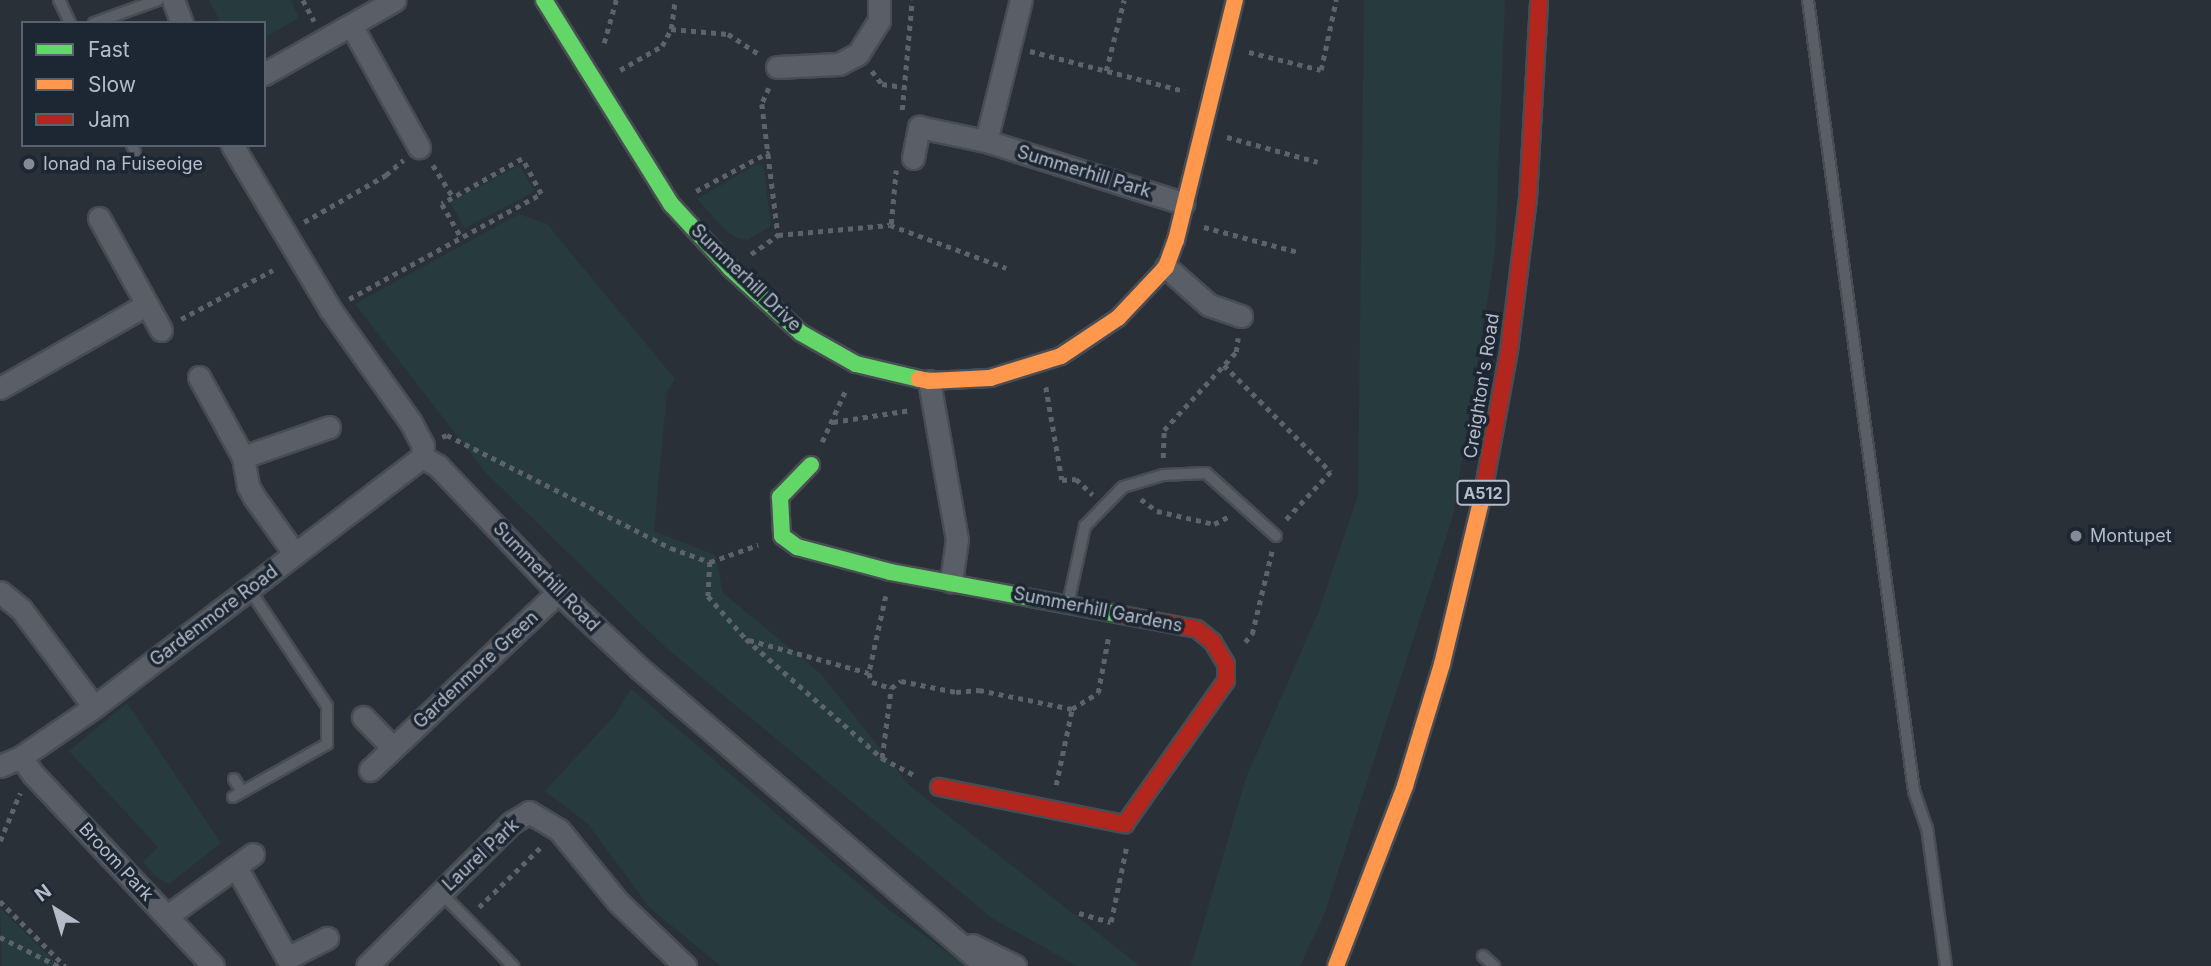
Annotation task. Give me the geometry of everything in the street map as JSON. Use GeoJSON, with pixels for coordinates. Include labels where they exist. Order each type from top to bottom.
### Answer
{"type":"FeatureCollection","features":[{"type":"Feature","properties":{"kind":"main road","name":"Summerhill Drive"},"geometry":{"type":"LineString","coordinates":[[544,0],[671,204],[730,268],[802,333],[856,364],[929,381],[990,378],[1061,356],[1118,318],[1166,267],[1235,0]]}},
{"type":"Feature","properties":{"kind":"main road","name":"Creighton's Road"},"geometry":{"type":"LineString","coordinates":[[1336,966],[1405,786],[1442,664],[1485,486],[1509,351],[1528,199],[1539,0]]}},
{"type":"Feature","properties":{"kind":"main road"},"geometry":{"type":"LineString","coordinates":[[782,536],[780,497],[811,465]]}},
{"type":"Feature","properties":{"kind":"main road","name":"Summerhill Gardens"},"geometry":{"type":"LineString","coordinates":[[782,536],[797,547],[891,572],[1197,629],[1213,642],[1226,664]]}},
{"type":"Feature","properties":{"kind":"main road"},"geometry":{"type":"LineString","coordinates":[[939,787],[1125,824],[1226,681],[1226,664]]}},
{"type":"Feature","properties":{"kind":"street"},"geometry":{"type":"LineString","coordinates":[[173,0],[181,21]]}},
{"type":"Feature","properties":{"kind":"street"},"geometry":{"type":"LineString","coordinates":[[266,73],[395,0]]}},
{"type":"Feature","properties":{"kind":"street"},"geometry":{"type":"LineString","coordinates":[[777,67],[839,64],[858,54],[878,21],[878,0]]}},
{"type":"Feature","properties":{"kind":"street"},"geometry":{"type":"LineString","coordinates":[[986,141],[1021,0]]}},
{"type":"Feature","properties":{"kind":"street"},"geometry":{"type":"LineString","coordinates":[[351,25],[419,146]]}},
{"type":"Feature","properties":{"kind":"street"},"geometry":{"type":"LineString","coordinates":[[913,159],[919,127]]}},
{"type":"Feature","properties":{"kind":"street","name":"Summerhill Park"},"geometry":{"type":"LineString","coordinates":[[919,127],[986,141],[1182,211]]}},
{"type":"Feature","properties":{"kind":"street","name":"Summerhill Road"},"geometry":{"type":"LineString","coordinates":[[233,147],[330,309],[402,410],[423,451],[558,593],[699,722],[951,934],[985,966]]}},
{"type":"Feature","properties":{"kind":"street"},"geometry":{"type":"LineString","coordinates":[[99,218],[162,330]]}},
{"type":"Feature","properties":{"kind":"street"},"geometry":{"type":"LineString","coordinates":[[1166,267],[1209,305],[1241,316]]}},
{"type":"Feature","properties":{"kind":"street"},"geometry":{"type":"LineString","coordinates":[[0,388],[146,304]]}},
{"type":"Feature","properties":{"kind":"street"},"geometry":{"type":"LineString","coordinates":[[199,377],[243,457],[248,486],[295,554]]}},
{"type":"Feature","properties":{"kind":"street"},"geometry":{"type":"LineString","coordinates":[[929,381],[957,539],[951,582]]}},
{"type":"Feature","properties":{"kind":"street"},"geometry":{"type":"LineString","coordinates":[[243,457],[329,427]]}},
{"type":"Feature","properties":{"kind":"street","name":"Gardenmore Road"},"geometry":{"type":"LineString","coordinates":[[0,766],[25,763],[94,707],[250,590],[423,451]]}},
{"type":"Feature","properties":{"kind":"street"},"geometry":{"type":"LineString","coordinates":[[0,592],[21,609],[94,707]]}},
{"type":"Feature","properties":{"kind":"street","name":"Gardenmore Green"},"geometry":{"type":"LineString","coordinates":[[370,770],[558,593]]}},
{"type":"Feature","properties":{"kind":"street"},"geometry":{"type":"LineString","coordinates":[[363,717],[393,748]]}},
{"type":"Feature","properties":{"kind":"street","name":"Broom Park"},"geometry":{"type":"LineString","coordinates":[[25,763],[213,966]]}},
{"type":"Feature","properties":{"kind":"street","name":"Laurel Park"},"geometry":{"type":"LineString","coordinates":[[366,966],[511,823],[529,812],[559,830],[618,902],[685,966]]}},
{"type":"Feature","properties":{"kind":"street"},"geometry":{"type":"LineString","coordinates":[[167,916],[253,854]]}},
{"type":"Feature","properties":{"kind":"street"},"geometry":{"type":"LineString","coordinates":[[236,867],[287,958],[327,938]]}},
{"type":"Feature","properties":{"kind":"street","name":"Summerhill Road"},"geometry":{"type":"LineString","coordinates":[[951,934],[1015,966]]}},
{"type":"Feature","properties":{"kind":"lane"},"geometry":{"type":"LineString","coordinates":[[59,0],[69,21]]}},
{"type":"Feature","properties":{"kind":"lane"},"geometry":{"type":"LineString","coordinates":[[100,21],[158,0]]}},
{"type":"Feature","properties":{"kind":"lane"},"geometry":{"type":"LineString","coordinates":[[1808,0],[1914,791],[1927,828],[1946,966]]}},
{"type":"Feature","properties":{"kind":"lane"},"geometry":{"type":"LineString","coordinates":[[1068,604],[1086,526],[1123,487],[1163,475],[1206,473],[1276,536]]}},
{"type":"Feature","properties":{"kind":"lane"},"geometry":{"type":"LineString","coordinates":[[234,779],[237,795],[327,744],[327,706],[250,590]]}},
{"type":"Feature","properties":{"kind":"lane"},"geometry":{"type":"LineString","coordinates":[[440,892],[513,966]]}},
{"type":"Feature","properties":{"kind":"lane"},"geometry":{"type":"LineString","coordinates":[[1483,956],[1494,966]]}},
{"type":"Feature","properties":{"kind":"path"},"geometry":{"type":"LineString","coordinates":[[593,80],[616,0]]}},
{"type":"Feature","properties":{"kind":"path"},"geometry":{"type":"LineString","coordinates":[[626,81],[620,70],[662,47],[671,29],[675,0]]}},
{"type":"Feature","properties":{"kind":"path"},"geometry":{"type":"LineString","coordinates":[[912,0],[902,113],[919,127]]}},
{"type":"Feature","properties":{"kind":"path"},"geometry":{"type":"LineString","coordinates":[[1106,71],[1124,0]]}},
{"type":"Feature","properties":{"kind":"path"},"geometry":{"type":"LineString","coordinates":[[1224,45],[1321,70],[1336,0]]}},
{"type":"Feature","properties":{"kind":"path"},"geometry":{"type":"LineString","coordinates":[[671,29],[729,34],[777,67],[762,104],[778,235]]}},
{"type":"Feature","properties":{"kind":"path"},"geometry":{"type":"LineString","coordinates":[[1009,46],[1211,97]]}},
{"type":"Feature","properties":{"kind":"path"},"geometry":{"type":"LineString","coordinates":[[883,84],[904,87]]}},
{"type":"Feature","properties":{"kind":"path"},"geometry":{"type":"LineString","coordinates":[[1202,131],[1318,162]]}},
{"type":"Feature","properties":{"kind":"path"},"geometry":{"type":"LineString","coordinates":[[298,226],[386,175],[419,146],[453,197]]}},
{"type":"Feature","properties":{"kind":"path"},"geometry":{"type":"LineString","coordinates":[[671,204],[769,152]]}},
{"type":"Feature","properties":{"kind":"path"},"geometry":{"type":"LineString","coordinates":[[330,309],[541,194],[522,159],[442,204],[461,237]]}},
{"type":"Feature","properties":{"kind":"path"},"geometry":{"type":"LineString","coordinates":[[891,225],[896,168],[913,159]]}},
{"type":"Feature","properties":{"kind":"path"},"geometry":{"type":"LineString","coordinates":[[1182,211],[1298,252]]}},
{"type":"Feature","properties":{"kind":"path"},"geometry":{"type":"LineString","coordinates":[[730,268],[778,235],[891,225],[1006,268]]}},
{"type":"Feature","properties":{"kind":"path"},"geometry":{"type":"LineString","coordinates":[[162,330],[273,270]]}},
{"type":"Feature","properties":{"kind":"path"},"geometry":{"type":"LineString","coordinates":[[1163,475],[1164,430],[1236,352],[1241,316]]}},
{"type":"Feature","properties":{"kind":"path"},"geometry":{"type":"LineString","coordinates":[[1045,362],[1045,383],[1062,480],[1076,479],[1105,506]]}},
{"type":"Feature","properties":{"kind":"path"},"geometry":{"type":"LineString","coordinates":[[811,465],[856,364]]}},
{"type":"Feature","properties":{"kind":"path"},"geometry":{"type":"LineString","coordinates":[[1224,365],[1331,472],[1278,529],[1252,634],[1226,664]]}},
{"type":"Feature","properties":{"kind":"path"},"geometry":{"type":"LineString","coordinates":[[832,422],[934,406]]}},
{"type":"Feature","properties":{"kind":"path"},"geometry":{"type":"LineString","coordinates":[[423,451],[447,435],[671,548],[710,562],[782,536]]}},
{"type":"Feature","properties":{"kind":"path"},"geometry":{"type":"LineString","coordinates":[[1123,487],[1157,511],[1214,524],[1246,508]]}},
{"type":"Feature","properties":{"kind":"path"},"geometry":{"type":"LineString","coordinates":[[710,562],[708,596],[746,639],[882,758],[939,787]]}},
{"type":"Feature","properties":{"kind":"path"},"geometry":{"type":"LineString","coordinates":[[891,572],[869,673],[872,682],[891,688]]}},
{"type":"Feature","properties":{"kind":"path"},"geometry":{"type":"LineString","coordinates":[[882,758],[891,688],[901,681],[956,692],[979,690],[1072,709],[1098,693],[1113,614]]}},
{"type":"Feature","properties":{"kind":"path"},"geometry":{"type":"LineString","coordinates":[[746,639],[869,673]]}},
{"type":"Feature","properties":{"kind":"path"},"geometry":{"type":"LineString","coordinates":[[1051,808],[1072,709]]}},
{"type":"Feature","properties":{"kind":"path"},"geometry":{"type":"LineString","coordinates":[[0,841],[25,763]]}},
{"type":"Feature","properties":{"kind":"path"},"geometry":{"type":"LineString","coordinates":[[1079,913],[1111,922],[1126,853],[1125,824]]}},
{"type":"Feature","properties":{"kind":"path"},"geometry":{"type":"LineString","coordinates":[[466,919],[559,830]]}},
{"type":"Feature","properties":{"kind":"path"},"geometry":{"type":"LineString","coordinates":[[0,901],[65,966]]}},
{"type":"Feature","properties":{"kind":"path"},"geometry":{"type":"LineString","coordinates":[[0,937],[58,966]]}},
{"type":"Feature","properties":{"kind":"green space"},"geometry":{"type":"Polygon","coordinates":[[[209,0],[291,0],[299,18],[266,37],[266,21],[220,21],[209,0]]]}},
{"type":"Feature","properties":{"kind":"green space"},"geometry":{"type":"Polygon","coordinates":[[[1364,0],[1505,0],[1495,253],[1453,516],[1324,915],[1300,966],[1191,966],[1246,778],[1319,611],[1358,495],[1364,0]]]}},
{"type":"Feature","properties":{"kind":"green space"},"geometry":{"type":"Polygon","coordinates":[[[757,164],[762,165],[764,171],[771,226],[748,240],[737,238],[725,230],[697,199],[757,164]]]}},
{"type":"Feature","properties":{"kind":"green space"},"geometry":{"type":"Polygon","coordinates":[[[520,165],[534,191],[464,229],[450,202],[520,165]]]}},
{"type":"Feature","properties":{"kind":"green space"},"geometry":{"type":"Polygon","coordinates":[[[519,214],[547,224],[675,379],[667,391],[654,531],[715,555],[723,593],[820,673],[909,785],[1140,966],[1077,966],[992,918],[664,646],[486,473],[355,304],[519,214]]]}},
{"type":"Feature","properties":{"kind":"green space"},"geometry":{"type":"Polygon","coordinates":[[[631,689],[883,905],[966,966],[721,966],[650,908],[588,824],[545,791],[615,715],[631,689]]]}},
{"type":"Feature","properties":{"kind":"green space"},"geometry":{"type":"Polygon","coordinates":[[[127,703],[221,843],[169,884],[155,876],[143,862],[158,847],[69,751],[127,703]]]}},
{"type":"Feature","properties":{"kind":"green space"},"geometry":{"type":"Polygon","coordinates":[[[0,908],[59,966],[2,966],[0,908]]]}},
{"type":"Feature","properties":{"kind":"traffic: fast"},"geometry":{"type":"LineString","coordinates":[[544,0],[671,204],[730,268],[801,333],[856,364],[919,379]]}},
{"type":"Feature","properties":{"kind":"traffic: fast"},"geometry":{"type":"LineString","coordinates":[[811,465],[780,497],[782,536],[797,547],[891,572],[1122,615]]}},
{"type":"Feature","properties":{"kind":"traffic: slow"},"geometry":{"type":"LineString","coordinates":[[919,379],[929,381],[990,378],[1061,356],[1118,318],[1166,267],[1176,240],[1235,0]]}},
{"type":"Feature","properties":{"kind":"traffic: slow"},"geometry":{"type":"LineString","coordinates":[[1336,966],[1405,786],[1442,664],[1482,498]]}},
{"type":"Feature","properties":{"kind":"traffic: jam"},"geometry":{"type":"LineString","coordinates":[[1482,498],[1509,351],[1528,199],[1539,0]]}},
{"type":"Feature","properties":{"kind":"traffic: jam"},"geometry":{"type":"LineString","coordinates":[[939,787],[1125,824],[1226,681],[1226,664],[1213,642],[1197,629],[1122,615]]}},
{"type":"Feature","properties":{"kind":"place","name":"Ionad na Fuiseoige"},"geometry":{"type":"Point","coordinates":[29,164]}},
{"type":"Feature","properties":{"kind":"place","name":"Montupet"},"geometry":{"type":"Point","coordinates":[2076,536]}}]}
